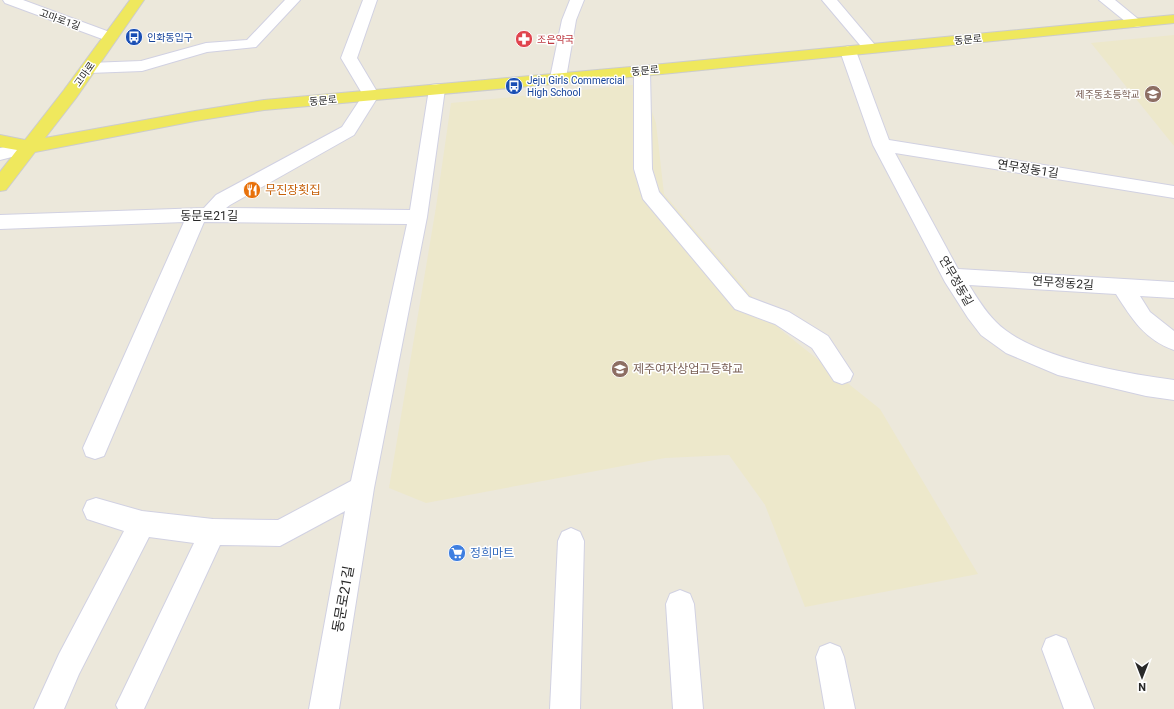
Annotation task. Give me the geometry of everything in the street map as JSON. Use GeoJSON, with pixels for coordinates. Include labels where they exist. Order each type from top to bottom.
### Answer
{"type":"FeatureCollection","features":[{"type":"Feature","properties":{"kind":"main road","name":"고마로"},"geometry":{"type":"LineString","coordinates":[[0,185],[89,68],[137,0]]}},
{"type":"Feature","properties":{"kind":"main road","name":"동문로"},"geometry":{"type":"LineString","coordinates":[[0,141],[29,147],[195,116],[264,105],[642,71],[1174,19]]}},
{"type":"Feature","properties":{"kind":"street","name":"고마로1길"},"geometry":{"type":"LineString","coordinates":[[10,0],[110,37]]}},
{"type":"Feature","properties":{"kind":"street"},"geometry":{"type":"LineString","coordinates":[[89,68],[142,66],[206,48],[251,44],[293,0]]}},
{"type":"Feature","properties":{"kind":"street"},"geometry":{"type":"LineString","coordinates":[[95,448],[203,215],[223,200],[348,131],[371,95],[349,58],[370,0]]}},
{"type":"Feature","properties":{"kind":"street"},"geometry":{"type":"LineString","coordinates":[[558,78],[569,20],[577,0]]}},
{"type":"Feature","properties":{"kind":"street"},"geometry":{"type":"LineString","coordinates":[[829,0],[870,48]]}},
{"type":"Feature","properties":{"kind":"street"},"geometry":{"type":"LineString","coordinates":[[1106,0],[1136,23]]}},
{"type":"Feature","properties":{"kind":"street","name":"연무정동길"},"geometry":{"type":"LineString","coordinates":[[848,51],[882,145],[952,276],[974,312],[989,329],[1014,347],[1058,366],[1146,386],[1174,390]]}},
{"type":"Feature","properties":{"kind":"street"},"geometry":{"type":"LineString","coordinates":[[642,71],[643,169],[650,194],[742,303],[782,318],[820,342],[842,374]]}},
{"type":"Feature","properties":{"kind":"street","name":"동문로21길"},"geometry":{"type":"LineString","coordinates":[[324,709],[362,488],[418,217],[437,89]]}},
{"type":"Feature","properties":{"kind":"street","name":"연무정동1길"},"geometry":{"type":"LineString","coordinates":[[882,145],[1174,192]]}},
{"type":"Feature","properties":{"kind":"street"},"geometry":{"type":"LineString","coordinates":[[0,154],[29,147]]}},
{"type":"Feature","properties":{"kind":"street","name":"동문로21길"},"geometry":{"type":"LineString","coordinates":[[0,222],[203,215],[418,217]]}},
{"type":"Feature","properties":{"kind":"street","name":"연무정동2길"},"geometry":{"type":"LineString","coordinates":[[952,276],[1174,290]]}},
{"type":"Feature","properties":{"kind":"street"},"geometry":{"type":"LineString","coordinates":[[1122,286],[1143,318],[1174,341]]}},
{"type":"Feature","properties":{"kind":"street"},"geometry":{"type":"LineString","coordinates":[[96,510],[142,524],[213,532],[280,533],[362,488]]}},
{"type":"Feature","properties":{"kind":"street"},"geometry":{"type":"LineString","coordinates":[[48,709],[69,664],[142,524]]}},
{"type":"Feature","properties":{"kind":"street"},"geometry":{"type":"LineString","coordinates":[[131,705],[213,532]]}},
{"type":"Feature","properties":{"kind":"street"},"geometry":{"type":"LineString","coordinates":[[565,709],[571,541]]}},
{"type":"Feature","properties":{"kind":"street"},"geometry":{"type":"LineString","coordinates":[[680,604],[688,709]]}},
{"type":"Feature","properties":{"kind":"street"},"geometry":{"type":"LineString","coordinates":[[1056,649],[1079,709]]}},
{"type":"Feature","properties":{"kind":"street"},"geometry":{"type":"LineString","coordinates":[[830,657],[840,709]]}},
{"type":"Feature","properties":{"kind":"shaded area","name":"제주동초등학교"},"geometry":{"type":"Polygon","coordinates":[[[1174,35],[1174,146],[1091,43],[1174,35]]]}},
{"type":"Feature","properties":{"kind":"shaded area","name":"제주여자상업고등학교"},"geometry":{"type":"Polygon","coordinates":[[[642,84],[656,123],[664,194],[781,330],[880,409],[978,574],[805,607],[765,505],[729,455],[665,458],[426,503],[389,488],[436,207],[451,103],[642,84]]]}},
{"type":"Feature","properties":{"kind":"place","name":"인화동입구"},"geometry":{"type":"Point","coordinates":[134,37]}},
{"type":"Feature","properties":{"kind":"place","name":"조은약국"},"geometry":{"type":"Point","coordinates":[524,39]}},
{"type":"Feature","properties":{"kind":"place","name":"Jeju Girls Commercial High School"},"geometry":{"type":"Point","coordinates":[514,86]}},
{"type":"Feature","properties":{"kind":"place","name":"제주동초등학교"},"geometry":{"type":"Point","coordinates":[1153,94]}},
{"type":"Feature","properties":{"kind":"place","name":"무진장횟집"},"geometry":{"type":"Point","coordinates":[252,190]}},
{"type":"Feature","properties":{"kind":"place","name":"제주여자상업고등학교"},"geometry":{"type":"Point","coordinates":[620,369]}},
{"type":"Feature","properties":{"kind":"place","name":"정희마트"},"geometry":{"type":"Point","coordinates":[457,553]}}]}
